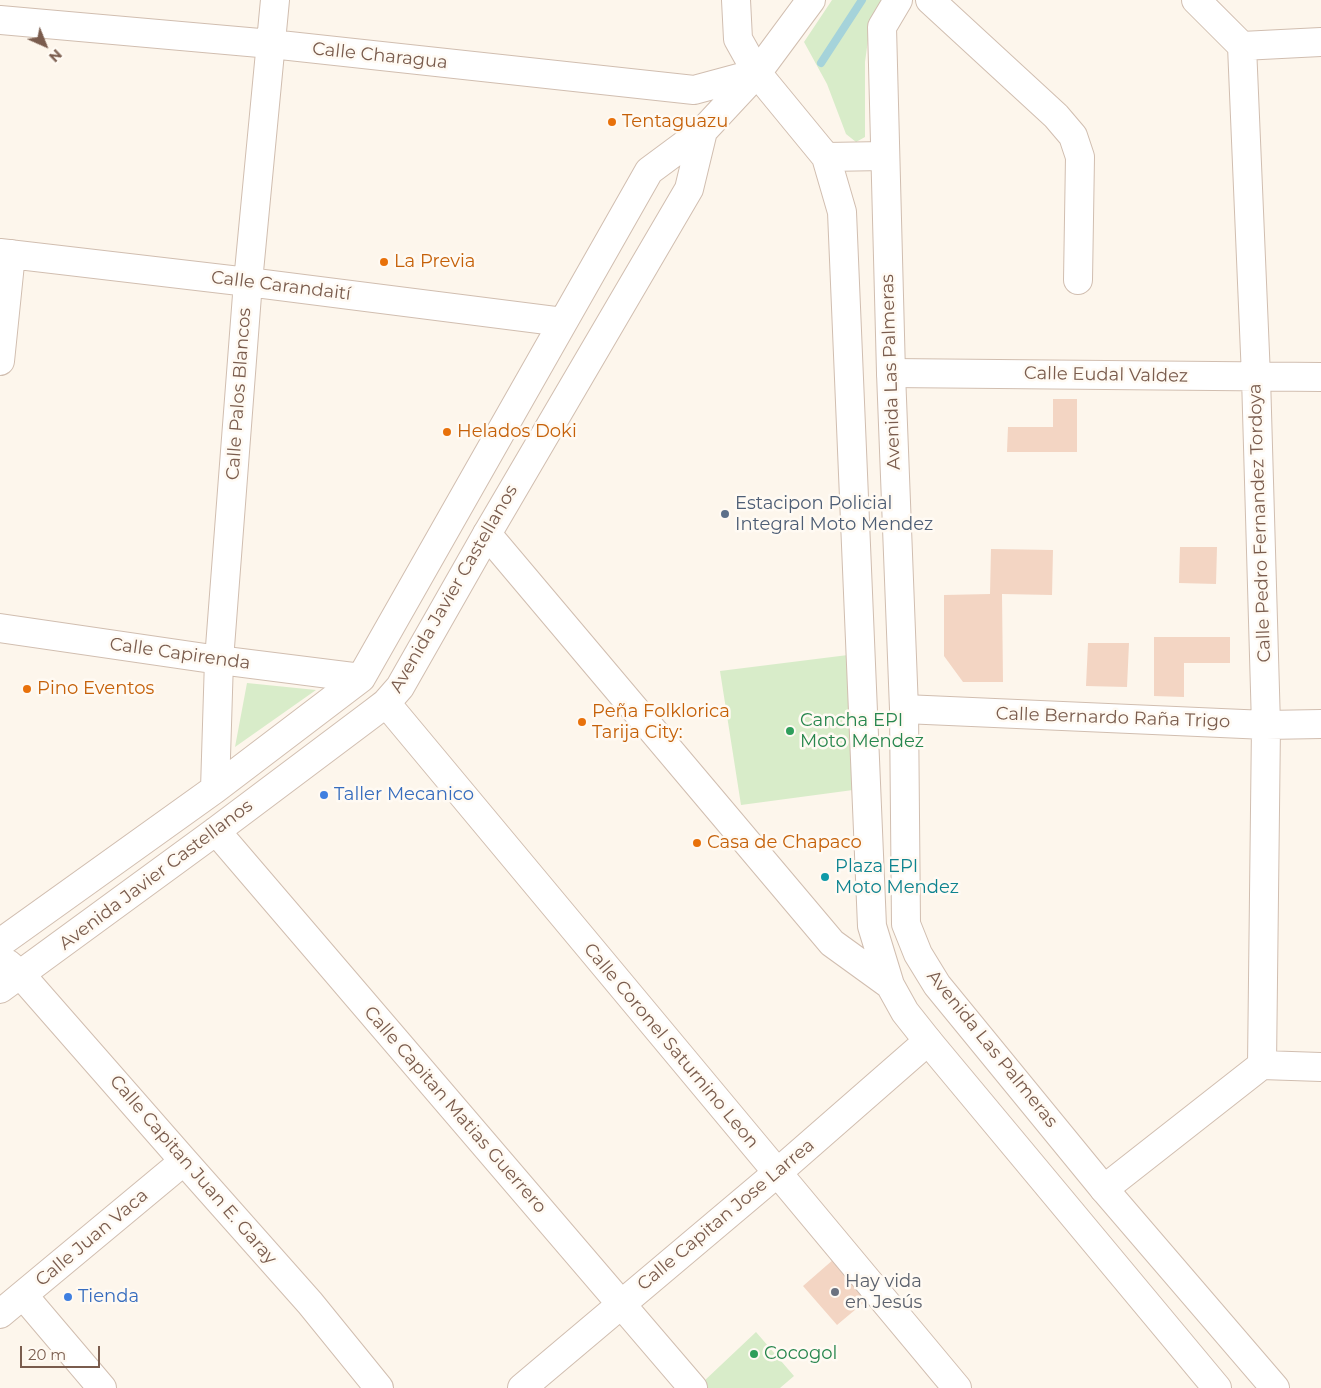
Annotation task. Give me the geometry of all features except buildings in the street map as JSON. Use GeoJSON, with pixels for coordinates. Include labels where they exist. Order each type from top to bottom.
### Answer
{"type":"FeatureCollection","features":[{"type":"Feature","properties":{"kind":"street","name":"Calle Palos Blancos"},"geometry":{"type":"LineString","coordinates":[[215,789],[219,660],[248,282],[275,0]]}},
{"type":"Feature","properties":{"kind":"street"},"geometry":{"type":"LineString","coordinates":[[736,0],[738,39],[758,73],[826,157],[842,212],[872,926],[890,985],[905,1012],[928,1041],[1218,1388]]}},
{"type":"Feature","properties":{"kind":"street","name":"Avenida Javier Castellanos"},"geometry":{"type":"LineString","coordinates":[[0,943],[215,789],[361,678],[650,170],[704,131],[758,73],[810,0]]}},
{"type":"Feature","properties":{"kind":"street"},"geometry":{"type":"LineString","coordinates":[[826,157],[884,156],[882,27],[898,0]]}},
{"type":"Feature","properties":{"kind":"street"},"geometry":{"type":"LineString","coordinates":[[930,0],[1056,116],[1073,136],[1080,157],[1078,280]]}},
{"type":"Feature","properties":{"kind":"street"},"geometry":{"type":"LineString","coordinates":[[1196,0],[1242,46],[1321,42]]}},
{"type":"Feature","properties":{"kind":"street","name":"Calle Charagua"},"geometry":{"type":"LineString","coordinates":[[0,20],[271,44],[694,90],[758,73]]}},
{"type":"Feature","properties":{"kind":"street","name":"Calle Pedro Fernandez Tordoya"},"geometry":{"type":"LineString","coordinates":[[1242,46],[1256,377],[1266,725],[1262,1065]]}},
{"type":"Feature","properties":{"kind":"street","name":"Avenida Javier Castellanos"},"geometry":{"type":"LineString","coordinates":[[11,982],[386,703],[400,687],[487,534],[689,189],[704,131]]}},
{"type":"Feature","properties":{"kind":"street","name":"Avenida Las Palmeras"},"geometry":{"type":"LineString","coordinates":[[884,156],[904,709],[906,924],[918,954],[937,986],[1104,1189],[1275,1388]]}},
{"type":"Feature","properties":{"kind":"street"},"geometry":{"type":"LineString","coordinates":[[0,361],[5,254]]}},
{"type":"Feature","properties":{"kind":"street","name":"Calle Carandaití"},"geometry":{"type":"LineString","coordinates":[[5,254],[248,282],[563,322]]}},
{"type":"Feature","properties":{"kind":"street","name":"Calle Eudal Valdez"},"geometry":{"type":"LineString","coordinates":[[891,373],[1321,377]]}},
{"type":"Feature","properties":{"kind":"street"},"geometry":{"type":"LineString","coordinates":[[487,534],[832,943],[890,985]]}},
{"type":"Feature","properties":{"kind":"street","name":"Calle Capirenda"},"geometry":{"type":"LineString","coordinates":[[0,628],[219,660],[361,678]]}},
{"type":"Feature","properties":{"kind":"street","name":"Calle Coronel Saturnino Leon"},"geometry":{"type":"LineString","coordinates":[[386,703],[957,1388]]}},
{"type":"Feature","properties":{"kind":"street","name":"Calle Bernardo Raña Trigo"},"geometry":{"type":"LineString","coordinates":[[904,709],[1266,725],[1321,724]]}},
{"type":"Feature","properties":{"kind":"street","name":"Calle Capitan Matias Guerrero"},"geometry":{"type":"LineString","coordinates":[[216,831],[693,1388]]}},
{"type":"Feature","properties":{"kind":"street","name":"Calle Capitan Juan E. Garay"},"geometry":{"type":"LineString","coordinates":[[0,958],[11,982],[184,1161],[310,1303],[379,1388]]}},
{"type":"Feature","properties":{"kind":"street","name":"Calle Capitan Jose Larrea"},"geometry":{"type":"LineString","coordinates":[[522,1388],[777,1173],[928,1041]]}},
{"type":"Feature","properties":{"kind":"street"},"geometry":{"type":"LineString","coordinates":[[1104,1189],[1262,1065],[1321,1067]]}},
{"type":"Feature","properties":{"kind":"street","name":"Calle Juan Vaca"},"geometry":{"type":"LineString","coordinates":[[0,1314],[184,1161]]}},
{"type":"Feature","properties":{"kind":"street"},"geometry":{"type":"LineString","coordinates":[[23,1295],[102,1388]]}},
{"type":"Feature","properties":{"kind":"green space"},"geometry":{"type":"Polygon","coordinates":[[[832,0],[883,0],[871,18],[865,62],[865,137],[856,142],[846,134],[827,84],[804,42],[832,0]]]}},
{"type":"Feature","properties":{"kind":"green space","name":"Cancha EPI Moto Mendez"},"geometry":{"type":"Polygon","coordinates":[[[848,655],[853,790],[741,805],[720,671],[848,655]]]}},
{"type":"Feature","properties":{"kind":"green space"},"geometry":{"type":"Polygon","coordinates":[[[247,683],[316,690],[235,747],[247,683]]]}},
{"type":"Feature","properties":{"kind":"green space","name":"Cocogol"},"geometry":{"type":"Polygon","coordinates":[[[756,1332],[794,1376],[780,1388],[708,1388],[703,1382],[756,1332]]]}},
{"type":"Feature","properties":{"kind":"waterway"},"geometry":{"type":"LineString","coordinates":[[821,63],[862,0]]}},
{"type":"Feature","properties":{"kind":"place","name":"Tentaguazu"},"geometry":{"type":"Point","coordinates":[612,122]}},
{"type":"Feature","properties":{"kind":"place","name":"La Previa"},"geometry":{"type":"Point","coordinates":[384,262]}},
{"type":"Feature","properties":{"kind":"place","name":"Helados Doki"},"geometry":{"type":"Point","coordinates":[447,432]}},
{"type":"Feature","properties":{"kind":"place","name":"Estacipon Policial Integral Moto Mendez"},"geometry":{"type":"Point","coordinates":[725,514]}},
{"type":"Feature","properties":{"kind":"place","name":"Pino Eventos"},"geometry":{"type":"Point","coordinates":[27,689]}},
{"type":"Feature","properties":{"kind":"place","name":"Peña Folklorica Tarija City:"},"geometry":{"type":"Point","coordinates":[582,722]}},
{"type":"Feature","properties":{"kind":"place","name":"Cancha EPI Moto Mendez"},"geometry":{"type":"Point","coordinates":[790,731]}},
{"type":"Feature","properties":{"kind":"place","name":"Taller Mecanico"},"geometry":{"type":"Point","coordinates":[324,795]}},
{"type":"Feature","properties":{"kind":"place","name":"Casa de Chapaco"},"geometry":{"type":"Point","coordinates":[697,843]}},
{"type":"Feature","properties":{"kind":"place","name":"Plaza EPI Moto Mendez"},"geometry":{"type":"Point","coordinates":[825,877]}},
{"type":"Feature","properties":{"kind":"place","name":"Hay vida en Jesús"},"geometry":{"type":"Point","coordinates":[835,1292]}},
{"type":"Feature","properties":{"kind":"place","name":"Tienda"},"geometry":{"type":"Point","coordinates":[68,1297]}},
{"type":"Feature","properties":{"kind":"place","name":"Cocogol"},"geometry":{"type":"Point","coordinates":[754,1354]}}]}
